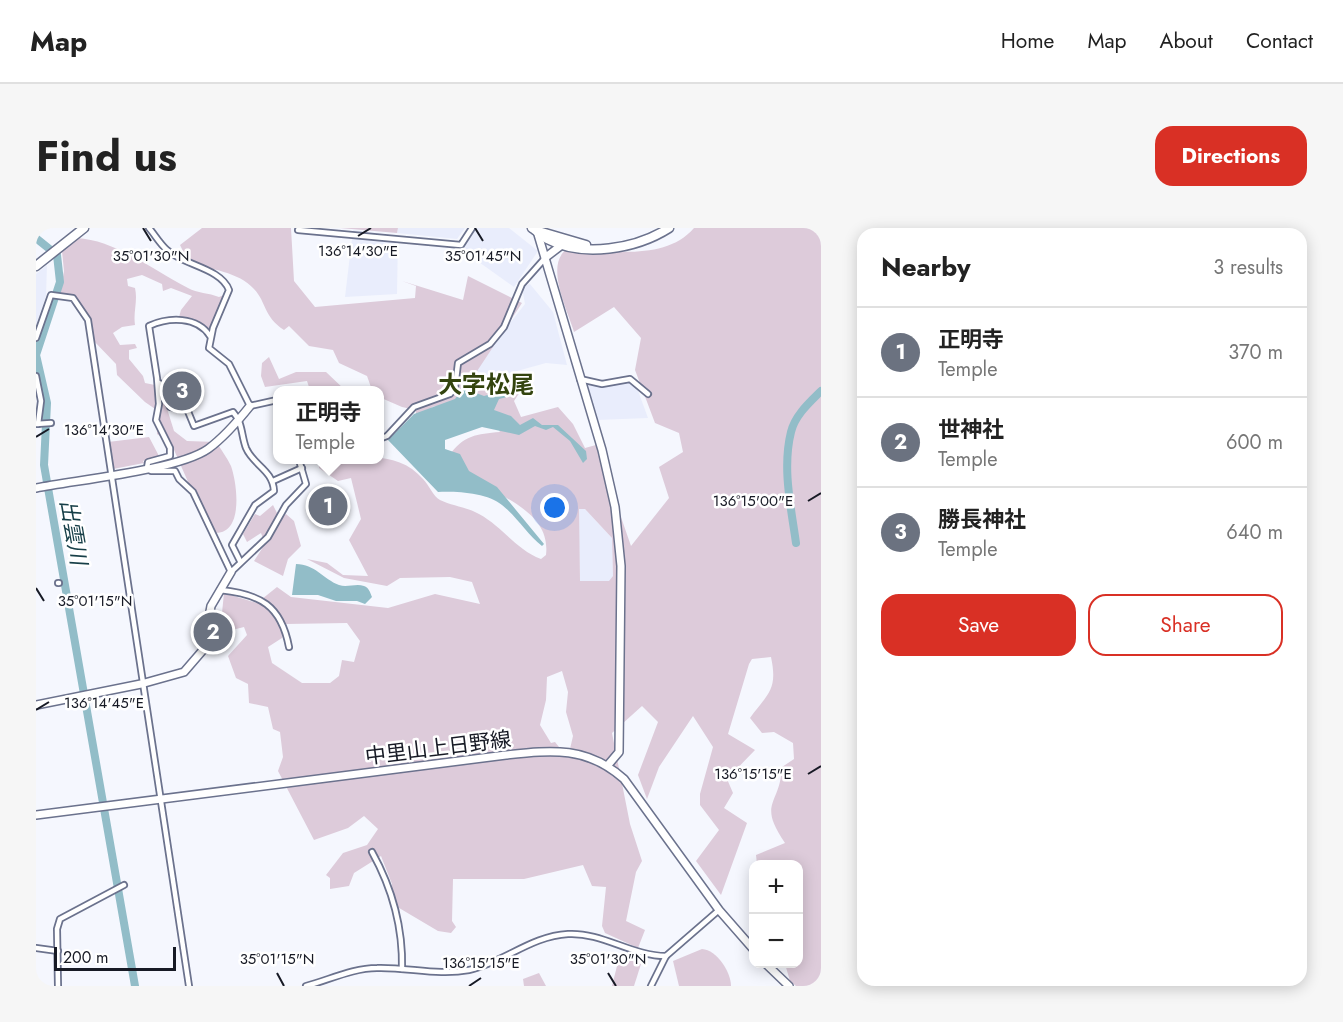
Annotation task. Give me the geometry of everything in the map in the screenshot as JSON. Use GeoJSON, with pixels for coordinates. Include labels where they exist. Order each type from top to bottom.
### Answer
{"type":"FeatureCollection","features":[{"type":"Feature","properties":{"kind":"highway"},"geometry":{"type":"LineString","coordinates":[[36,266],[84,228]]}},
{"type":"Feature","properties":{"kind":"highway"},"geometry":{"type":"LineString","coordinates":[[535,229],[547,239],[595,248],[627,247],[648,240],[669,228]]}},
{"type":"Feature","properties":{"kind":"highway"},"geometry":{"type":"LineString","coordinates":[[535,229],[595,248]]}},
{"type":"Feature","properties":{"kind":"street"},"geometry":{"type":"LineString","coordinates":[[149,228],[167,250],[213,274],[227,286],[229,291],[210,336],[208,348],[229,364],[250,406]]}},
{"type":"Feature","properties":{"kind":"street"},"geometry":{"type":"LineString","coordinates":[[298,230],[449,245],[460,244],[472,228]]}},
{"type":"Feature","properties":{"kind":"street"},"geometry":{"type":"LineString","coordinates":[[535,229],[546,257],[611,484],[621,566],[619,752],[608,765]]}},
{"type":"Feature","properties":{"kind":"street"},"geometry":{"type":"LineString","coordinates":[[384,438],[414,407],[450,394],[455,388],[458,363],[490,344],[504,327],[522,284],[552,250],[564,244]]}},
{"type":"Feature","properties":{"kind":"street"},"geometry":{"type":"LineString","coordinates":[[36,338],[52,296],[73,298],[88,320],[141,684],[189,986]]}},
{"type":"Feature","properties":{"kind":"street"},"geometry":{"type":"LineString","coordinates":[[147,468],[148,462],[170,456],[168,442],[158,429],[156,420],[159,404],[149,326],[183,319],[198,323],[210,336]]}},
{"type":"Feature","properties":{"kind":"street"},"geometry":{"type":"LineString","coordinates":[[36,376],[42,401],[38,424],[51,423]]}},
{"type":"Feature","properties":{"kind":"street"},"geometry":{"type":"LineString","coordinates":[[157,378],[170,407],[187,409],[194,426],[233,412],[239,419],[245,447],[273,481],[274,491],[255,505],[232,545],[240,561]]}},
{"type":"Feature","properties":{"kind":"street"},"geometry":{"type":"LineString","coordinates":[[580,379],[602,384],[630,379],[648,394]]}},
{"type":"Feature","properties":{"kind":"street"},"geometry":{"type":"LineString","coordinates":[[39,487],[176,461],[207,449],[250,406],[273,401]]}},
{"type":"Feature","properties":{"kind":"street"},"geometry":{"type":"LineString","coordinates":[[36,705],[179,675],[195,661],[204,648],[211,606],[219,590],[240,561],[268,537],[287,504],[306,484],[301,464]]}},
{"type":"Feature","properties":{"kind":"street"},"geometry":{"type":"LineString","coordinates":[[147,468],[151,471],[175,471],[179,479],[193,492],[231,572]]}},
{"type":"Feature","properties":{"kind":"street"},"geometry":{"type":"LineString","coordinates":[[273,481],[302,468]]}},
{"type":"Feature","properties":{"kind":"street"},"geometry":{"type":"LineString","coordinates":[[219,590],[256,597],[270,605],[284,626],[289,647]]}},
{"type":"Feature","properties":{"kind":"street","name":"中里山上日野線"},"geometry":{"type":"LineString","coordinates":[[36,815],[543,751],[581,755],[608,765],[638,795],[719,910],[749,945]]}},
{"type":"Feature","properties":{"kind":"street"},"geometry":{"type":"LineString","coordinates":[[372,852],[383,872],[397,913],[403,948],[402,969]]}},
{"type":"Feature","properties":{"kind":"street"},"geometry":{"type":"LineString","coordinates":[[58,986],[60,919],[124,885]]}},
{"type":"Feature","properties":{"kind":"street"},"geometry":{"type":"LineString","coordinates":[[651,986],[666,956],[719,910]]}},
{"type":"Feature","properties":{"kind":"street"},"geometry":{"type":"LineString","coordinates":[[306,986],[363,969],[402,969],[439,973],[472,969],[528,944],[567,934],[591,937],[648,955],[666,956]]}},
{"type":"Feature","properties":{"kind":"street"},"geometry":{"type":"LineString","coordinates":[[36,948],[58,951]]}},
{"type":"Feature","properties":{"kind":"street"},"geometry":{"type":"LineString","coordinates":[[771,968],[789,986]]}},
{"type":"Feature","properties":{"kind":"shaded area"},"geometry":{"type":"Polygon","coordinates":[[[202,228],[291,228],[294,281],[315,307],[415,298],[416,286],[402,281],[463,300],[468,276],[522,303],[456,403],[432,407],[425,421],[416,424],[416,410],[384,399],[384,386],[371,386],[367,376],[339,363],[333,350],[309,346],[289,326],[284,330],[272,320],[258,294],[248,283],[224,272],[189,263],[180,245],[202,228]]]}},
{"type":"Feature","properties":{"kind":"shaded area"},"geometry":{"type":"Polygon","coordinates":[[[340,228],[398,228],[397,233],[340,228]]]}},
{"type":"Feature","properties":{"kind":"shaded area"},"geometry":{"type":"Polygon","coordinates":[[[398,228],[465,228],[457,239],[397,233],[398,228]]]}},
{"type":"Feature","properties":{"kind":"shaded area"},"geometry":{"type":"Polygon","coordinates":[[[477,228],[509,228],[538,251],[514,287],[462,250],[477,228]]]}},
{"type":"Feature","properties":{"kind":"shaded area"},"geometry":{"type":"Polygon","coordinates":[[[694,228],[821,228],[821,986],[796,986],[790,981],[786,968],[803,968],[803,860],[757,860],[756,855],[785,843],[772,819],[771,811],[782,767],[794,759],[793,743],[774,732],[762,733],[750,718],[770,691],[773,677],[771,657],[752,659],[749,664],[728,734],[755,750],[727,779],[733,793],[724,808],[747,823],[721,895],[696,861],[719,830],[700,805],[700,794],[713,747],[693,716],[659,767],[647,799],[638,775],[658,722],[642,706],[612,733],[630,824],[642,861],[636,872],[626,921],[645,930],[638,948],[605,933],[602,926],[606,887],[592,886],[583,865],[524,879],[453,879],[452,921],[456,927],[451,933],[438,931],[389,902],[392,884],[381,856],[354,873],[349,886],[330,889],[330,878],[326,875],[343,853],[367,845],[378,829],[364,816],[348,828],[314,840],[278,771],[283,757],[280,732],[273,729],[268,707],[249,703],[248,684],[236,678],[228,656],[247,635],[244,627],[220,633],[224,593],[257,603],[277,587],[291,597],[388,608],[435,594],[480,604],[472,582],[450,577],[400,578],[387,586],[344,578],[307,559],[327,563],[343,575],[368,576],[349,540],[361,519],[351,478],[338,481],[319,468],[319,464],[384,464],[384,459],[403,464],[414,470],[440,500],[479,514],[532,555],[541,559],[546,555],[546,540],[541,528],[533,518],[512,501],[477,481],[449,456],[454,449],[471,437],[500,432],[474,393],[517,374],[528,380],[514,401],[521,417],[558,407],[573,424],[585,448],[596,445],[631,546],[669,498],[659,467],[683,452],[679,433],[655,423],[635,370],[641,338],[614,307],[574,332],[560,289],[558,266],[560,256],[567,249],[618,252],[652,250],[682,239],[694,228]],[[579,509],[580,581],[609,581],[613,576],[612,538],[585,509],[579,509]],[[347,623],[286,624],[282,638],[268,647],[272,663],[302,683],[330,683],[339,676],[342,660],[354,662],[360,641],[347,623]],[[562,671],[547,677],[546,700],[540,725],[551,743],[555,742],[559,747],[570,749],[573,736],[566,712],[568,692],[562,671]]]}},
{"type":"Feature","properties":{"kind":"shaded area"},"geometry":{"type":"Polygon","coordinates":[[[353,230],[398,236],[397,294],[345,297],[353,230]]]}},
{"type":"Feature","properties":{"kind":"shaded area"},"geometry":{"type":"Polygon","coordinates":[[[77,238],[106,244],[120,250],[192,290],[219,297],[224,295],[209,329],[179,317],[181,310],[192,296],[171,288],[163,291],[162,284],[142,275],[127,279],[128,286],[135,288],[135,325],[122,327],[113,333],[120,345],[135,344],[137,348],[129,350],[129,359],[143,376],[145,383],[160,386],[174,431],[187,441],[216,442],[231,466],[234,475],[236,510],[229,528],[221,532],[210,532],[171,443],[157,434],[158,411],[145,402],[117,375],[116,364],[92,339],[90,319],[72,296],[60,294],[64,271],[62,251],[77,238]]]}},
{"type":"Feature","properties":{"kind":"shaded area"},"geometry":{"type":"Polygon","coordinates":[[[47,265],[46,296],[36,325],[36,274],[47,265]]]}},
{"type":"Feature","properties":{"kind":"shaded area"},"geometry":{"type":"Polygon","coordinates":[[[530,284],[553,312],[567,365],[546,363],[477,382],[466,352],[493,345],[525,304],[522,287],[530,284]]]}},
{"type":"Feature","properties":{"kind":"shaded area"},"geometry":{"type":"Polygon","coordinates":[[[269,357],[279,379],[296,372],[326,372],[341,386],[309,386],[307,381],[265,387],[261,376],[262,363],[269,357]]]}},
{"type":"Feature","properties":{"kind":"shaded area"},"geometry":{"type":"Polygon","coordinates":[[[621,376],[633,377],[648,418],[597,420],[581,377],[602,384],[616,381],[621,376]]]}},
{"type":"Feature","properties":{"kind":"shaded area"},"geometry":{"type":"Polygon","coordinates":[[[149,437],[159,456],[143,461],[144,463],[113,469],[108,442],[149,437]]]}},
{"type":"Feature","properties":{"kind":"shaded area"},"geometry":{"type":"Polygon","coordinates":[[[273,505],[280,519],[286,514],[294,521],[301,546],[288,559],[283,576],[254,561],[265,544],[261,533],[247,542],[243,534],[255,514],[260,516],[273,505]]]}},
{"type":"Feature","properties":{"kind":"shaded area"},"geometry":{"type":"Polygon","coordinates":[[[578,509],[585,509],[612,538],[613,576],[610,581],[580,581],[578,509]]]}},
{"type":"Feature","properties":{"kind":"shaded area"},"geometry":{"type":"Polygon","coordinates":[[[702,949],[718,957],[729,974],[731,986],[679,986],[673,961],[702,949]]]}},
{"type":"Feature","properties":{"kind":"shaded area"},"geometry":{"type":"Polygon","coordinates":[[[627,959],[641,964],[634,986],[612,986],[617,966],[627,959]]]}},
{"type":"Feature","properties":{"kind":"shaded area"},"geometry":{"type":"Polygon","coordinates":[[[539,973],[546,986],[524,986],[523,979],[539,973]]]}},
{"type":"Feature","properties":{"kind":"water"},"geometry":{"type":"Polygon","coordinates":[[[518,387],[515,395],[499,399],[494,410],[511,416],[520,425],[533,418],[542,425],[558,425],[586,451],[587,459],[583,463],[570,441],[553,427],[546,430],[535,426],[519,435],[482,427],[445,440],[445,449],[460,454],[469,471],[497,487],[544,544],[542,546],[496,501],[472,494],[438,492],[388,440],[414,414],[455,399],[463,388],[484,396],[518,387]]]}},
{"type":"Feature","properties":{"kind":"water"},"geometry":{"type":"Polygon","coordinates":[[[296,564],[308,566],[339,585],[364,586],[372,597],[365,604],[357,601],[336,601],[318,595],[292,595],[296,564]]]}},
{"type":"Feature","properties":{"kind":"waterway","name":"出雲川"},"geometry":{"type":"LineString","coordinates":[[36,238],[57,255],[60,282],[36,355],[47,403],[44,465],[135,986]]}},
{"type":"Feature","properties":{"kind":"waterway"},"geometry":{"type":"LineString","coordinates":[[796,543],[788,488],[788,446],[796,420],[803,409],[821,391]]}},
{"type":"Feature","properties":{"kind":"place","name":"勝長神社"},"geometry":{"type":"Point","coordinates":[182,391]}},
{"type":"Feature","properties":{"kind":"place","name":"正明寺"},"geometry":{"type":"Point","coordinates":[328,506]}},
{"type":"Feature","properties":{"kind":"place","name":"世神社"},"geometry":{"type":"Point","coordinates":[213,632]}},
{"type":"Feature","properties":{"kind":"district","name":"大字松尾"},"geometry":{"type":"Point","coordinates":[486,384]}}]}
